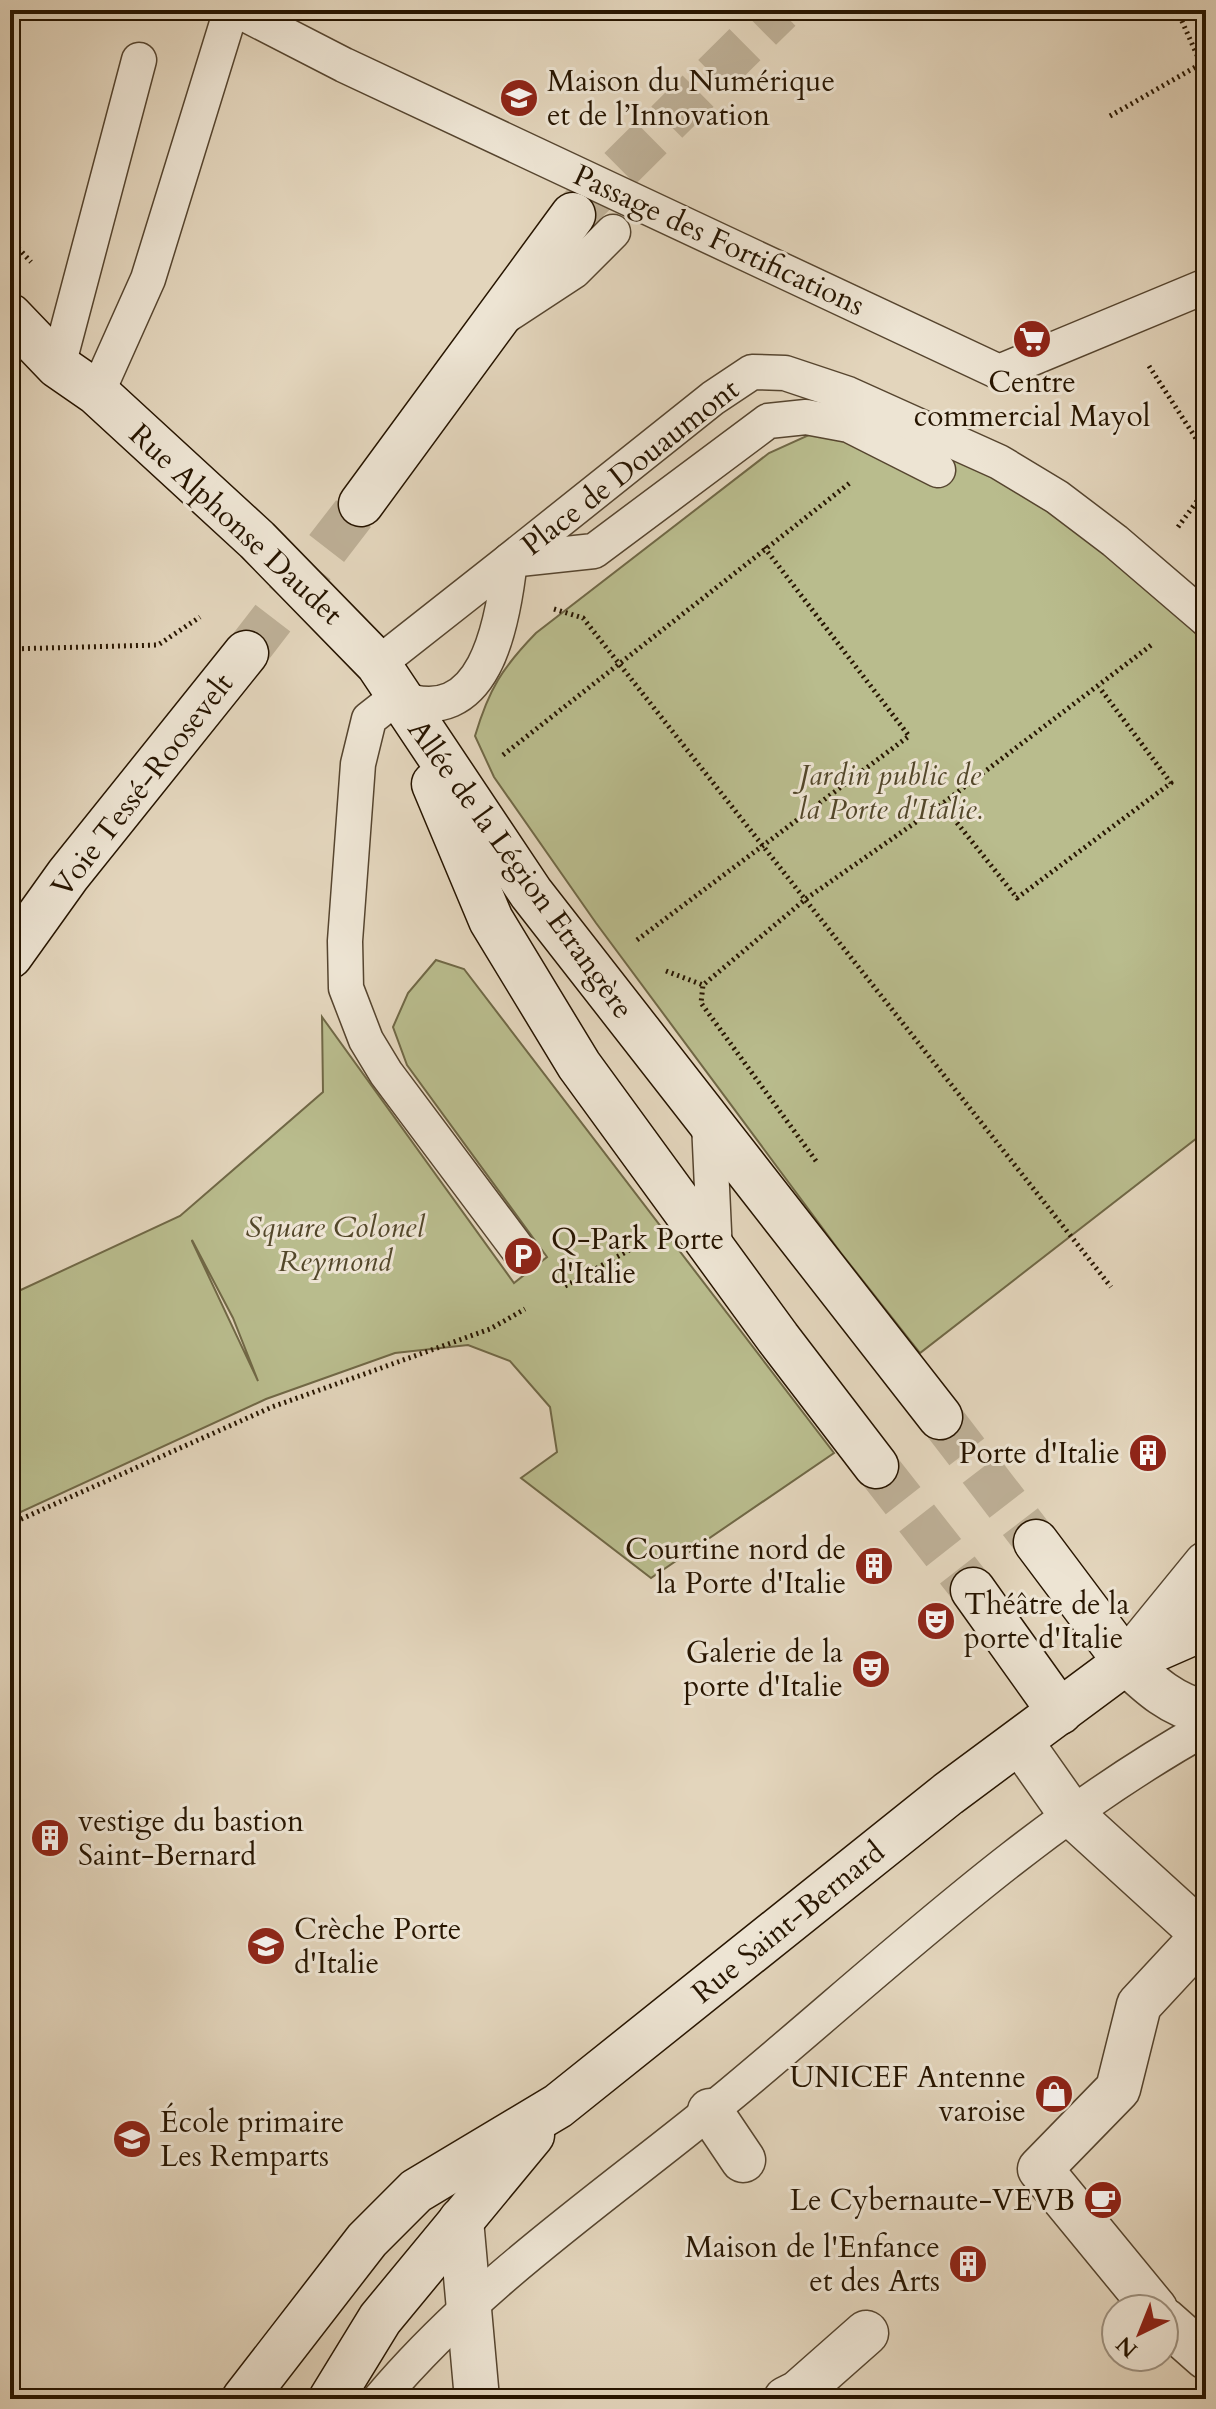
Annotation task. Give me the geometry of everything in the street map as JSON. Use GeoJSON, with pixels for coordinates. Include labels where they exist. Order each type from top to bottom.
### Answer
{"type":"FeatureCollection","features":[{"type":"Feature","properties":{"kind":"street"},"geometry":{"type":"LineString","coordinates":[[361,504],[486,328],[573,215]]}},
{"type":"Feature","properties":{"kind":"street","name":"Rue Alphonse Daudet"},"geometry":{"type":"LineString","coordinates":[[10,316],[58,366],[97,393],[257,540],[388,681]]}},
{"type":"Feature","properties":{"kind":"street","name":"Rue Alphonse Daudet"},"geometry":{"type":"LineString","coordinates":[[10,358],[58,366]]}},
{"type":"Feature","properties":{"kind":"street","name":"Voie Tessé-Roosevelt"},"geometry":{"type":"LineString","coordinates":[[10,956],[68,875],[246,653]]}},
{"type":"Feature","properties":{"kind":"street","name":"Allée de la Légion Etrangère"},"geometry":{"type":"LineString","coordinates":[[388,681],[531,893],[940,1417]]}},
{"type":"Feature","properties":{"kind":"street","name":"Allée de la Légion Etrangère"},"geometry":{"type":"LineString","coordinates":[[388,681],[491,920],[579,1065],[715,1253],[876,1466]]}},
{"type":"Feature","properties":{"kind":"street"},"geometry":{"type":"LineString","coordinates":[[1036,1542],[1126,1662],[1155,1690],[1185,1708],[1206,1713]]}},
{"type":"Feature","properties":{"kind":"street"},"geometry":{"type":"LineString","coordinates":[[1126,1662],[1206,1564]]}},
{"type":"Feature","properties":{"kind":"street"},"geometry":{"type":"LineString","coordinates":[[973,1590],[1060,1712]]}},
{"type":"Feature","properties":{"kind":"street"},"geometry":{"type":"LineString","coordinates":[[1126,1662],[1206,1627]]}},
{"type":"Feature","properties":{"kind":"street","name":"Rue Saint-Bernard"},"geometry":{"type":"LineString","coordinates":[[244,2399],[367,2240],[416,2191],[558,2106],[948,1794],[1021,1743],[1126,1662]]}},
{"type":"Feature","properties":{"kind":"street"},"geometry":{"type":"LineString","coordinates":[[1021,1743],[1071,1814],[1205,1936],[1139,2005],[1118,2089],[1040,2169],[1142,2293]]}},
{"type":"Feature","properties":{"kind":"street","name":"Rue Saint-Bernard"},"geometry":{"type":"LineString","coordinates":[[331,2399],[380,2319],[558,2106]]}},
{"type":"Feature","properties":{"kind":"street"},"geometry":{"type":"LineString","coordinates":[[710,2111],[743,2160]]}},
{"type":"Feature","properties":{"kind":"street"},"geometry":{"type":"LineString","coordinates":[[461,2220],[477,2399]]}},
{"type":"Feature","properties":{"kind":"street"},"geometry":{"type":"LineString","coordinates":[[786,2399],[798,2393],[866,2333]]}},
{"type":"Feature","properties":{"kind":"street"},"geometry":{"type":"LineString","coordinates":[[1180,2334],[1206,2357]]}},
{"type":"Feature","properties":{"kind":"lane","name":"Passage des Fortifications"},"geometry":{"type":"LineString","coordinates":[[234,10],[344,65],[999,372],[1206,286]]}},
{"type":"Feature","properties":{"kind":"lane"},"geometry":{"type":"LineString","coordinates":[[97,393],[148,279],[234,10]]}},
{"type":"Feature","properties":{"kind":"lane"},"geometry":{"type":"LineString","coordinates":[[58,366],[139,60]]}},
{"type":"Feature","properties":{"kind":"lane"},"geometry":{"type":"LineString","coordinates":[[486,328],[574,271],[613,232]]}},
{"type":"Feature","properties":{"kind":"lane","name":"Place de Douaumont"},"geometry":{"type":"LineString","coordinates":[[523,1256],[386,1073],[366,1040],[346,988],[345,941],[358,764],[369,719],[388,681],[510,560],[713,398],[752,372],[785,373],[848,394],[999,462],[1057,497],[1206,619]]}},
{"type":"Feature","properties":{"kind":"lane"},"geometry":{"type":"LineString","coordinates":[[388,681],[414,704],[442,705],[466,693],[483,670],[506,595],[510,560],[594,551],[768,421],[806,417],[849,425],[938,470]]}},
{"type":"Feature","properties":{"kind":"lane"},"geometry":{"type":"LineString","coordinates":[[709,1123],[715,1253]]}},
{"type":"Feature","properties":{"kind":"lane"},"geometry":{"type":"LineString","coordinates":[[380,2399],[467,2307],[546,2238],[710,2111],[997,1869],[1145,1762],[1206,1728]]}},
{"type":"Feature","properties":{"kind":"path"},"geometry":{"type":"LineString","coordinates":[[1110,116],[1203,62],[1177,10]]}},
{"type":"Feature","properties":{"kind":"path"},"geometry":{"type":"LineString","coordinates":[[10,239],[34,265]]}},
{"type":"Feature","properties":{"kind":"path"},"geometry":{"type":"LineString","coordinates":[[1120,322],[1206,454]]}},
{"type":"Feature","properties":{"kind":"path"},"geometry":{"type":"LineString","coordinates":[[495,761],[764,547],[858,477]]}},
{"type":"Feature","properties":{"kind":"path"},"geometry":{"type":"LineString","coordinates":[[637,940],[909,736],[764,547]]}},
{"type":"Feature","properties":{"kind":"path"},"geometry":{"type":"LineString","coordinates":[[506,595],[583,618],[1111,1287]]}},
{"type":"Feature","properties":{"kind":"path"},"geometry":{"type":"LineString","coordinates":[[10,649],[57,651],[158,645],[202,616]]}},
{"type":"Feature","properties":{"kind":"path"},"geometry":{"type":"LineString","coordinates":[[821,1167],[701,1003],[703,985],[807,898],[942,804],[1154,643]]}},
{"type":"Feature","properties":{"kind":"path"},"geometry":{"type":"LineString","coordinates":[[942,804],[1017,898],[1171,783],[1099,687]]}},
{"type":"Feature","properties":{"kind":"path"},"geometry":{"type":"LineString","coordinates":[[627,929],[647,951]]}},
{"type":"Feature","properties":{"kind":"path"},"geometry":{"type":"LineString","coordinates":[[657,962],[668,972],[703,985]]}},
{"type":"Feature","properties":{"kind":"path"},"geometry":{"type":"LineString","coordinates":[[560,1290],[643,1243]]}},
{"type":"Feature","properties":{"kind":"path"},"geometry":{"type":"LineString","coordinates":[[10,1524],[272,1407],[490,1329],[532,1305]]}},
{"type":"Feature","properties":{"kind":"green space","name":"Jardin public de la Porte d'Italie."},"geometry":{"type":"Polygon","coordinates":[[[811,434],[839,439],[933,481],[957,458],[992,476],[1090,540],[1150,589],[1206,644],[1206,1131],[920,1353],[841,1253],[596,923],[494,777],[475,736],[498,680],[536,633],[769,453],[811,434]]]}},
{"type":"Feature","properties":{"kind":"green space","name":"Square Colonel Reymond"},"geometry":{"type":"Polygon","coordinates":[[[436,960],[464,969],[834,1453],[651,1578],[521,1478],[557,1452],[550,1407],[510,1361],[468,1345],[395,1353],[266,1399],[10,1517],[10,1295],[180,1216],[323,1092],[322,1017],[514,1283],[547,1257],[407,1065],[393,1027],[408,993],[436,960]],[[192,1240],[258,1381],[233,1318],[192,1240]]]}},
{"type":"Feature","properties":{"kind":"tunnel"},"geometry":{"type":"LineString","coordinates":[[573,215],[780,10]]}},
{"type":"Feature","properties":{"kind":"tunnel"},"geometry":{"type":"LineString","coordinates":[[246,653],[361,504]]}},
{"type":"Feature","properties":{"kind":"tunnel"},"geometry":{"type":"LineString","coordinates":[[940,1417],[1036,1542]]}},
{"type":"Feature","properties":{"kind":"tunnel"},"geometry":{"type":"LineString","coordinates":[[876,1466],[973,1590]]}},
{"type":"Feature","properties":{"kind":"place","name":"Maison du Numérique et de l’Innovation"},"geometry":{"type":"Point","coordinates":[519,98]}},
{"type":"Feature","properties":{"kind":"place","name":"Centre commercial Mayol"},"geometry":{"type":"Point","coordinates":[1032,339]}},
{"type":"Feature","properties":{"kind":"place","name":"Q-Park Porte d'Italie"},"geometry":{"type":"Point","coordinates":[523,1256]}},
{"type":"Feature","properties":{"kind":"place","name":"Porte d'Italie"},"geometry":{"type":"Point","coordinates":[1148,1453]}},
{"type":"Feature","properties":{"kind":"place","name":"Courtine nord de la Porte d'Italie"},"geometry":{"type":"Point","coordinates":[874,1566]}},
{"type":"Feature","properties":{"kind":"place","name":"Théâtre de la porte d'Italie"},"geometry":{"type":"Point","coordinates":[936,1621]}},
{"type":"Feature","properties":{"kind":"place","name":"Galerie de la porte d'Italie"},"geometry":{"type":"Point","coordinates":[871,1669]}},
{"type":"Feature","properties":{"kind":"place","name":"vestige du bastion Saint-Bernard"},"geometry":{"type":"Point","coordinates":[50,1838]}},
{"type":"Feature","properties":{"kind":"place","name":"Crèche Porte d'Italie"},"geometry":{"type":"Point","coordinates":[266,1946]}},
{"type":"Feature","properties":{"kind":"place","name":"UNICEF Antenne varoise"},"geometry":{"type":"Point","coordinates":[1054,2094]}},
{"type":"Feature","properties":{"kind":"place","name":"École primaire Les Remparts"},"geometry":{"type":"Point","coordinates":[132,2139]}},
{"type":"Feature","properties":{"kind":"place","name":"Le Cybernaute-VEVB"},"geometry":{"type":"Point","coordinates":[1103,2200]}},
{"type":"Feature","properties":{"kind":"place","name":"Maison de l'Enfance et des Arts"},"geometry":{"type":"Point","coordinates":[968,2264]}}]}
